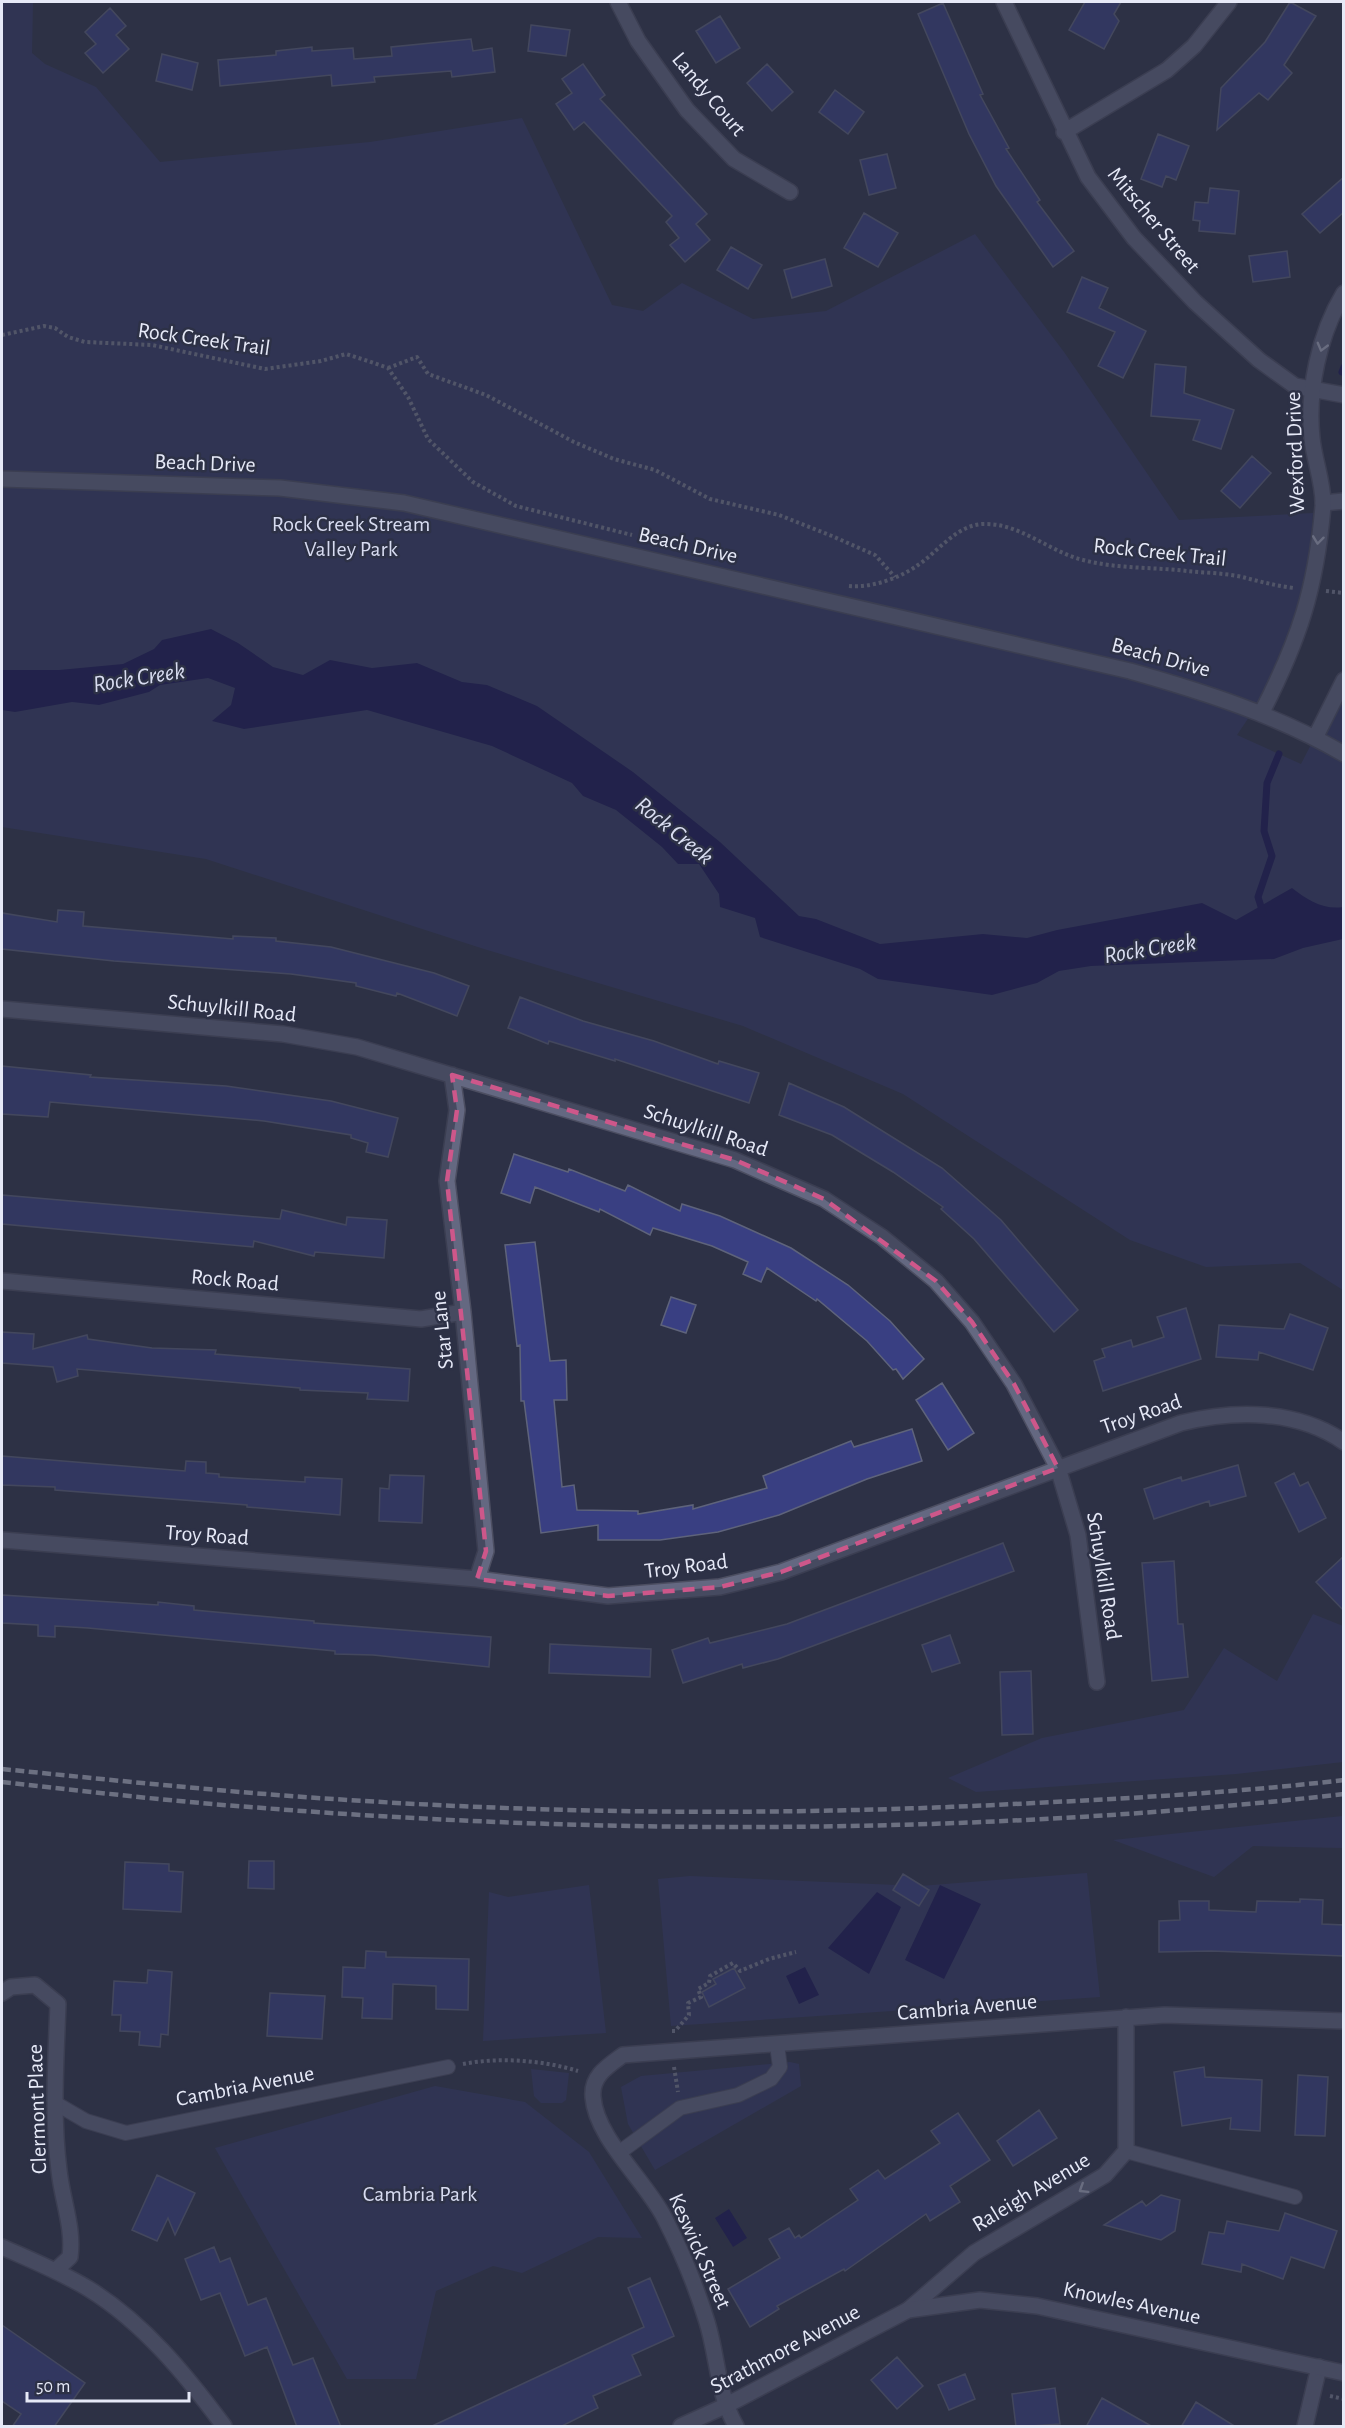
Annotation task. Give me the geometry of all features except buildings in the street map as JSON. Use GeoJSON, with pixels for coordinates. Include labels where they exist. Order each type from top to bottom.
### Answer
{"type":"FeatureCollection","features":[{"type":"Feature","properties":{"kind":"street","name":"Landy Court"},"geometry":{"type":"LineString","coordinates":[[618,2],[638,41],[687,110],[734,159],[790,192]]}},
{"type":"Feature","properties":{"kind":"street","name":"Mitscher Street"},"geometry":{"type":"LineString","coordinates":[[1004,2],[1064,132],[1088,177],[1128,229],[1195,302],[1259,360],[1295,386],[1312,391],[1344,395]]}},
{"type":"Feature","properties":{"kind":"street"},"geometry":{"type":"LineString","coordinates":[[1064,132],[1167,70],[1194,46],[1229,2]]}},
{"type":"Feature","properties":{"kind":"street","name":"Wexford Drive"},"geometry":{"type":"LineString","coordinates":[[1262,714],[1289,661],[1312,590],[1323,503],[1312,437],[1312,391],[1322,345],[1335,307],[1344,293]]}},
{"type":"Feature","properties":{"kind":"street","name":"Beach Drive"},"geometry":{"type":"LineString","coordinates":[[2,479],[279,488],[404,503],[1130,671],[1220,697],[1315,738],[1344,754]]}},
{"type":"Feature","properties":{"kind":"street"},"geometry":{"type":"LineString","coordinates":[[1323,503],[1344,501]]}},
{"type":"Feature","properties":{"kind":"street"},"geometry":{"type":"LineString","coordinates":[[1315,738],[1344,680]]}},
{"type":"Feature","properties":{"kind":"street","name":"Schuylkill Road"},"geometry":{"type":"LineString","coordinates":[[2,1009],[283,1034],[357,1047],[735,1160],[824,1199],[882,1237],[936,1281],[972,1322],[1014,1384],[1058,1468],[1078,1535],[1097,1682]]}},
{"type":"Feature","properties":{"kind":"street","name":"Star Lane"},"geometry":{"type":"LineString","coordinates":[[452,1075],[457,1110],[447,1181],[464,1312],[486,1551],[477,1579]]}},
{"type":"Feature","properties":{"kind":"street","name":"Rock Road"},"geometry":{"type":"LineString","coordinates":[[2,1281],[421,1319],[464,1312]]}},
{"type":"Feature","properties":{"kind":"street","name":"Troy Road"},"geometry":{"type":"LineString","coordinates":[[2,1540],[477,1579],[608,1596],[720,1587],[781,1572],[1181,1423],[1219,1414],[1260,1414],[1304,1422],[1344,1442]]}},
{"type":"Feature","properties":{"kind":"street","name":"Clermont Place"},"geometry":{"type":"LineString","coordinates":[[2,1993],[11,1987],[35,1985],[58,2004],[55,2103],[58,2170],[73,2240],[70,2257],[56,2270]]}},
{"type":"Feature","properties":{"kind":"street","name":"Cambria Avenue"},"geometry":{"type":"LineString","coordinates":[[600,2072],[623,2055],[1165,2014],[1344,2021]]}},
{"type":"Feature","properties":{"kind":"street"},"geometry":{"type":"LineString","coordinates":[[1126,2017],[1126,2151]]}},
{"type":"Feature","properties":{"kind":"street","name":"Keswick Street"},"geometry":{"type":"LineString","coordinates":[[600,2072],[592,2094],[596,2117],[663,2215],[682,2255],[707,2323],[725,2406],[736,2427]]}},
{"type":"Feature","properties":{"kind":"street","name":"Raleigh Avenue"},"geometry":{"type":"LineString","coordinates":[[908,2310],[974,2253],[1105,2175],[1126,2151]]}},
{"type":"Feature","properties":{"kind":"street"},"geometry":{"type":"LineString","coordinates":[[2,2247],[56,2270],[91,2290],[144,2333],[184,2372],[224,2427]]}},
{"type":"Feature","properties":{"kind":"street","name":"Knowles Avenue"},"geometry":{"type":"LineString","coordinates":[[908,2310],[980,2300],[1037,2306],[1344,2373]]}},
{"type":"Feature","properties":{"kind":"street","name":"Strathmore Avenue"},"geometry":{"type":"LineString","coordinates":[[681,2427],[908,2310]]}},
{"type":"Feature","properties":{"kind":"street"},"geometry":{"type":"LineString","coordinates":[[1305,2427],[1319,2367]]}},
{"type":"Feature","properties":{"kind":"lane"},"geometry":{"type":"LineString","coordinates":[[620,2152],[680,2108],[738,2095],[771,2079],[780,2067],[777,2045]]}},
{"type":"Feature","properties":{"kind":"lane","name":"Cambria Avenue"},"geometry":{"type":"LineString","coordinates":[[55,2103],[86,2121],[126,2133],[448,2067]]}},
{"type":"Feature","properties":{"kind":"lane"},"geometry":{"type":"LineString","coordinates":[[1126,2151],[1295,2197]]}},
{"type":"Feature","properties":{"kind":"path","name":"Rock Creek Trail"},"geometry":{"type":"LineString","coordinates":[[2,336],[44,326],[55,328],[85,342],[152,345],[265,369],[321,361],[346,354],[388,368]]}},
{"type":"Feature","properties":{"kind":"path"},"geometry":{"type":"LineString","coordinates":[[640,537],[516,506],[473,482],[428,439],[408,397],[388,368],[417,357],[428,374],[486,395],[574,442],[614,459],[655,470],[710,499],[779,515],[832,536],[875,555],[896,577]]}},
{"type":"Feature","properties":{"kind":"path","name":"Rock Creek Trail"},"geometry":{"type":"LineString","coordinates":[[844,585],[856,586],[896,577],[919,565],[954,536],[983,523],[999,525],[1026,534],[1050,548],[1083,560],[1117,566],[1244,577],[1266,585],[1344,593]]}},
{"type":"Feature","properties":{"kind":"path"},"geometry":{"type":"LineString","coordinates":[[672,2031],[675,2031],[689,2015],[688,2003],[701,1997],[698,1989],[709,1983],[710,1976],[733,1964],[740,1971],[769,1959],[796,1952]]}},
{"type":"Feature","properties":{"kind":"path"},"geometry":{"type":"LineString","coordinates":[[448,2067],[490,2059],[563,2066],[578,2071]]}},
{"type":"Feature","properties":{"kind":"path"},"geometry":{"type":"LineString","coordinates":[[1328,2395],[1344,2399]]}},
{"type":"Feature","properties":{"kind":"highlighted area"},"geometry":{"type":"Polygon","coordinates":[[[452,1075],[735,1160],[824,1199],[936,1281],[972,1322],[1014,1384],[1058,1468],[781,1572],[720,1587],[608,1596],[477,1579],[486,1551],[447,1181],[457,1110],[452,1075]]]}},
{"type":"Feature","properties":{"kind":"green space","name":"Rock Creek Stream Valley Park"},"geometry":{"type":"Polygon","coordinates":[[[2,2],[33,2],[32,53],[45,64],[96,87],[160,162],[370,142],[522,118],[612,305],[643,311],[682,283],[753,319],[826,311],[975,234],[1064,352],[1179,520],[1313,513],[1306,572],[1291,629],[1268,684],[1237,735],[1301,764],[1337,694],[1343,674],[1343,1290],[1300,1263],[1206,1267],[1130,1240],[903,1094],[743,1026],[484,949],[206,859],[2,827],[2,2]]]}},
{"type":"Feature","properties":{"kind":"green space"},"geometry":{"type":"Polygon","coordinates":[[[1313,1614],[1343,1626],[1343,1762],[1236,1774],[976,1792],[948,1778],[1042,1738],[1184,1710],[1224,1648],[1277,1681],[1313,1614]]]}},
{"type":"Feature","properties":{"kind":"green space"},"geometry":{"type":"Polygon","coordinates":[[[1343,1816],[1343,1848],[1253,1846],[1214,1877],[1113,1840],[1343,1816]]]}},
{"type":"Feature","properties":{"kind":"green space"},"geometry":{"type":"Polygon","coordinates":[[[1087,1873],[1100,1997],[671,2026],[658,1879],[690,1876],[920,1886],[1087,1873]]]}},
{"type":"Feature","properties":{"kind":"green space"},"geometry":{"type":"Polygon","coordinates":[[[589,1885],[606,2033],[483,2041],[489,1892],[508,1897],[589,1885]]]}},
{"type":"Feature","properties":{"kind":"green space"},"geometry":{"type":"Polygon","coordinates":[[[790,2062],[799,2064],[801,2086],[655,2170],[628,2124],[621,2087],[641,2076],[790,2062]]]}},
{"type":"Feature","properties":{"kind":"green space"},"geometry":{"type":"Polygon","coordinates":[[[531,2069],[569,2073],[566,2100],[562,2103],[541,2103],[534,2096],[531,2069]]]}},
{"type":"Feature","properties":{"kind":"green space","name":"Cambria Park"},"geometry":{"type":"Polygon","coordinates":[[[435,2086],[525,2102],[589,2152],[642,2238],[598,2237],[522,2273],[493,2266],[436,2291],[416,2379],[347,2379],[215,2148],[435,2086]]]}},
{"type":"Feature","properties":{"kind":"water","name":"Rock Creek"},"geometry":{"type":"Polygon","coordinates":[[[211,629],[238,643],[273,667],[303,675],[330,660],[372,668],[417,663],[462,682],[487,685],[537,706],[633,772],[720,842],[799,916],[816,919],[880,944],[983,934],[1027,938],[1057,930],[1202,903],[1236,920],[1292,888],[1316,903],[1329,907],[1343,907],[1343,939],[1303,948],[1274,959],[1091,966],[1059,971],[1037,983],[992,995],[878,979],[860,969],[760,937],[755,918],[720,907],[719,894],[699,864],[678,864],[662,847],[616,810],[583,796],[572,783],[492,746],[367,710],[244,729],[212,721],[231,705],[235,688],[208,678],[160,685],[149,692],[99,705],[72,702],[15,712],[2,710],[2,670],[59,670],[123,664],[154,649],[162,640],[211,629]]]}},
{"type":"Feature","properties":{"kind":"water"},"geometry":{"type":"Polygon","coordinates":[[[940,1885],[981,1904],[944,1979],[905,1960],[940,1885]]]}},
{"type":"Feature","properties":{"kind":"water"},"geometry":{"type":"Polygon","coordinates":[[[877,1892],[901,1907],[869,1974],[828,1948],[877,1892]]]}},
{"type":"Feature","properties":{"kind":"water"},"geometry":{"type":"Polygon","coordinates":[[[805,1967],[819,1995],[799,2004],[786,1976],[805,1967]]]}},
{"type":"Feature","properties":{"kind":"water"},"geometry":{"type":"Polygon","coordinates":[[[729,2209],[747,2238],[733,2247],[715,2218],[729,2209]]]}},
{"type":"Feature","properties":{"kind":"waterway"},"geometry":{"type":"LineString","coordinates":[[1342,372],[1344,367]]}},
{"type":"Feature","properties":{"kind":"waterway"},"geometry":{"type":"LineString","coordinates":[[1263,913],[1258,897],[1272,856],[1264,831],[1267,783],[1279,754]]}},
{"type":"Feature","properties":{"kind":"railway"},"geometry":{"type":"LineString","coordinates":[[2,1769],[229,1791],[365,1801],[532,1809],[699,1812],[867,1810],[1034,1803],[1189,1794],[1344,1780]]}},
{"type":"Feature","properties":{"kind":"railway"},"geometry":{"type":"LineString","coordinates":[[2,1782],[250,1807],[522,1823],[660,1826],[797,1827],[935,1824],[1209,1808],[1344,1794]]}}]}
